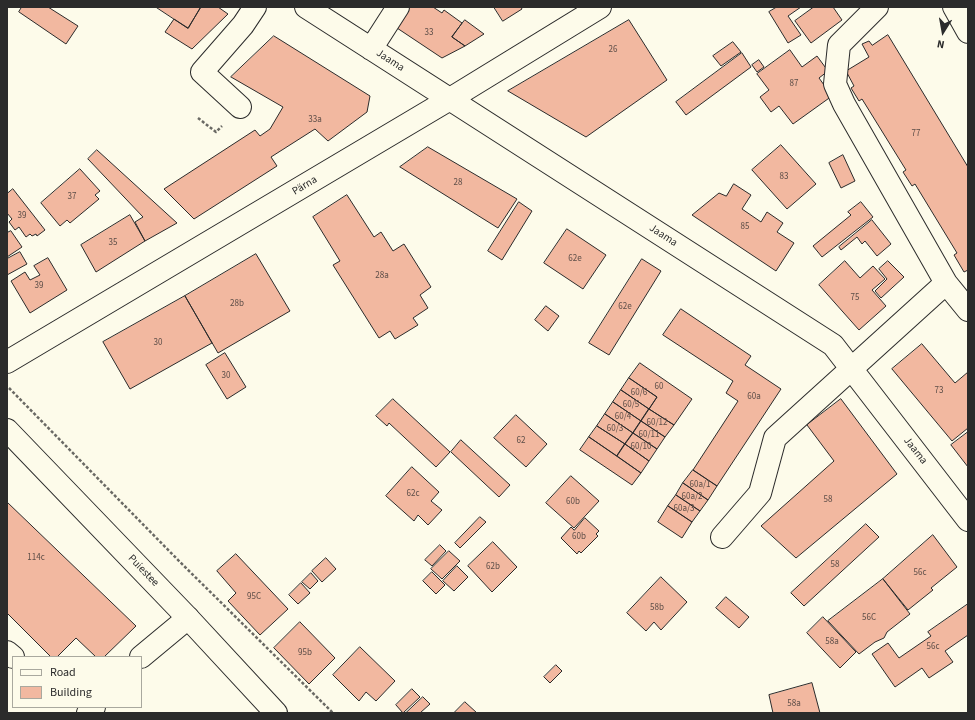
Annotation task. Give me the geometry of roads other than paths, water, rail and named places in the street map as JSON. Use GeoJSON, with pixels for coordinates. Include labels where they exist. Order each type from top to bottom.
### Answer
{"type":"FeatureCollection","features":[{"type":"Feature","properties":{"kind":"street"},"geometry":{"type":"LineString","coordinates":[[240,107],[202,72],[243,25],[255,7]]}},
{"type":"Feature","properties":{"kind":"street","name":"Jaama"},"geometry":{"type":"LineString","coordinates":[[306,7],[833,345],[968,520]]}},
{"type":"Feature","properties":{"kind":"street"},"geometry":{"type":"LineString","coordinates":[[371,49],[398,7]]}},
{"type":"Feature","properties":{"kind":"street","name":"Pärna"},"geometry":{"type":"LineString","coordinates":[[7,362],[450,99],[600,7]]}},
{"type":"Feature","properties":{"kind":"street"},"geometry":{"type":"LineString","coordinates":[[877,7],[839,45],[835,84],[844,104],[946,283],[968,310]]}},
{"type":"Feature","properties":{"kind":"street"},"geometry":{"type":"LineString","coordinates":[[954,7],[968,32]]}},
{"type":"Feature","properties":{"kind":"street"},"geometry":{"type":"LineString","coordinates":[[722,537],[760,493],[775,438],[946,283]]}},
{"type":"Feature","properties":{"kind":"street","name":"Puiestee"},"geometry":{"type":"LineString","coordinates":[[7,430],[188,618],[276,713]]}},
{"type":"Feature","properties":{"kind":"street"},"geometry":{"type":"LineString","coordinates":[[142,656],[188,618]]}}]}
